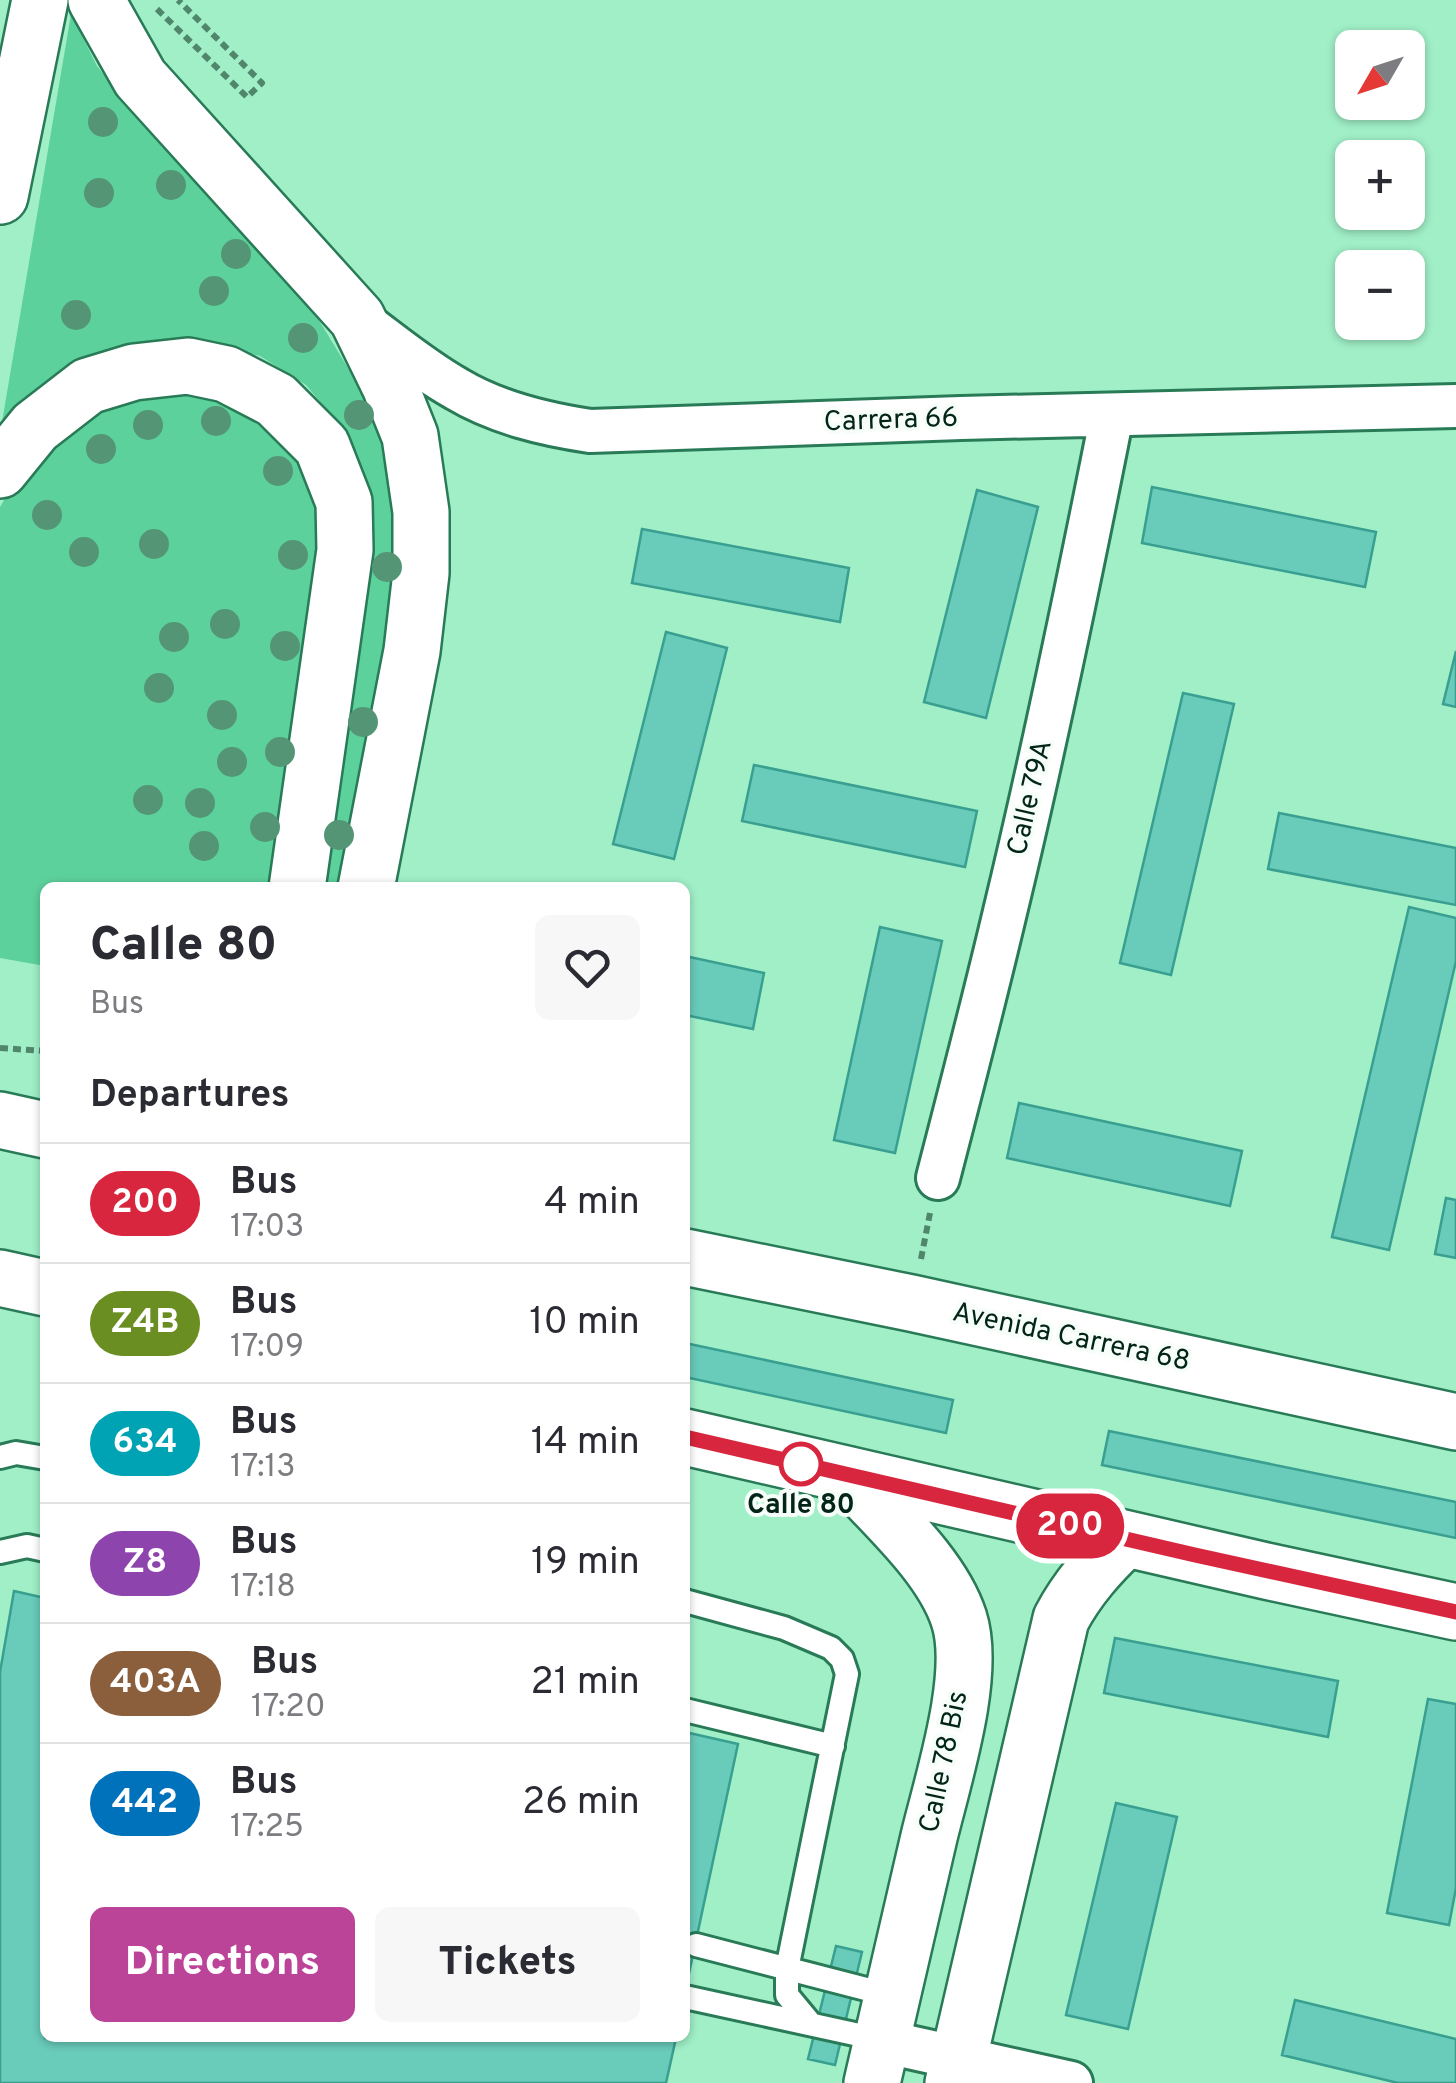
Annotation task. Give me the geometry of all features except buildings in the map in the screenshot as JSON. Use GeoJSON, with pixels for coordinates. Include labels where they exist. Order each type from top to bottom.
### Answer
{"type":"FeatureCollection","features":[{"type":"Feature","properties":{"kind":"main road"},"geometry":{"type":"LineString","coordinates":[[0,196],[40,0]]}},
{"type":"Feature","properties":{"kind":"main road"},"geometry":{"type":"LineString","coordinates":[[96,0],[140,78],[356,318],[410,436],[421,512],[421,572],[412,652],[367,882]]}},
{"type":"Feature","properties":{"kind":"main road"},"geometry":{"type":"LineString","coordinates":[[0,470],[34,428],[88,386],[134,372],[188,366],[226,374],[276,400],[322,446],[344,502],[345,550],[298,882]]}},
{"type":"Feature","properties":{"kind":"main road"},"geometry":{"type":"LineString","coordinates":[[0,1120],[40,1129]]}},
{"type":"Feature","properties":{"kind":"main road","name":"Avenida Carrera 68"},"geometry":{"type":"LineString","coordinates":[[690,1258],[1456,1422]]}},
{"type":"Feature","properties":{"kind":"main road"},"geometry":{"type":"LineString","coordinates":[[0,1278],[40,1287]]}},
{"type":"Feature","properties":{"kind":"main road"},"geometry":{"type":"LineString","coordinates":[[690,1438],[1456,1612]]}},
{"type":"Feature","properties":{"kind":"main road","name":"Calle 78 Bis"},"geometry":{"type":"LineString","coordinates":[[848,1474],[908,1541],[948,1594],[960,1620],[966,1656],[959,1708],[882,2040]]}},
{"type":"Feature","properties":{"kind":"main road"},"geometry":{"type":"LineString","coordinates":[[956,2070],[1061,1619],[1094,1568],[1125,1539]]}},
{"type":"Feature","properties":{"kind":"street","name":"Carrera 66"},"geometry":{"type":"LineString","coordinates":[[356,318],[459,391],[547,424],[590,432],[1456,406]]}},
{"type":"Feature","properties":{"kind":"street","name":"Calle 79A"},"geometry":{"type":"LineString","coordinates":[[938,1178],[1018,856],[1112,415]]}},
{"type":"Feature","properties":{"kind":"street"},"geometry":{"type":"LineString","coordinates":[[882,2040],[956,2070],[1071,2083]]}},
{"type":"Feature","properties":{"kind":"lane"},"geometry":{"type":"LineString","coordinates":[[0,1457],[16,1453],[40,1457]]}},
{"type":"Feature","properties":{"kind":"lane"},"geometry":{"type":"LineString","coordinates":[[0,1552],[27,1546],[40,1549]]}},
{"type":"Feature","properties":{"kind":"lane"},"geometry":{"type":"LineString","coordinates":[[690,1602],[784,1628],[832,1648],[848,1674],[787,1969],[787,1995],[811,2024]]}},
{"type":"Feature","properties":{"kind":"lane"},"geometry":{"type":"LineString","coordinates":[[690,1711],[833,1746]]}},
{"type":"Feature","properties":{"kind":"lane"},"geometry":{"type":"LineString","coordinates":[[696,1946],[787,1969],[882,2040]]}},
{"type":"Feature","properties":{"kind":"lane"},"geometry":{"type":"LineString","coordinates":[[690,1997],[882,2040]]}},
{"type":"Feature","properties":{"kind":"path"},"geometry":{"type":"LineString","coordinates":[[148,0],[247,97],[262,82],[178,0]]}},
{"type":"Feature","properties":{"kind":"path"},"geometry":{"type":"LineString","coordinates":[[0,1048],[40,1051]]}},
{"type":"Feature","properties":{"kind":"path"},"geometry":{"type":"LineString","coordinates":[[911,1304],[938,1178]]}},
{"type":"Feature","properties":{"kind":"green space"},"geometry":{"type":"Polygon","coordinates":[[[71,14],[97,66],[144,124],[247,228],[317,317],[387,432],[404,506],[397,606],[340,882],[317,882],[335,420],[306,385],[260,356],[203,342],[142,341],[89,359],[1,428],[71,14]]]}},
{"type":"Feature","properties":{"kind":"green space"},"geometry":{"type":"Polygon","coordinates":[[[148,386],[221,392],[273,421],[311,468],[325,534],[276,882],[40,882],[40,965],[0,958],[0,507],[27,461],[72,416],[148,386]]]}},
{"type":"Feature","properties":{"kind":"bus line","name":"200"},"geometry":{"type":"LineString","coordinates":[[690,1438],[1456,1612]]}},
{"type":"Feature","properties":{"kind":"place","name":"Calle 80"},"geometry":{"type":"Point","coordinates":[801,1464]}}]}
